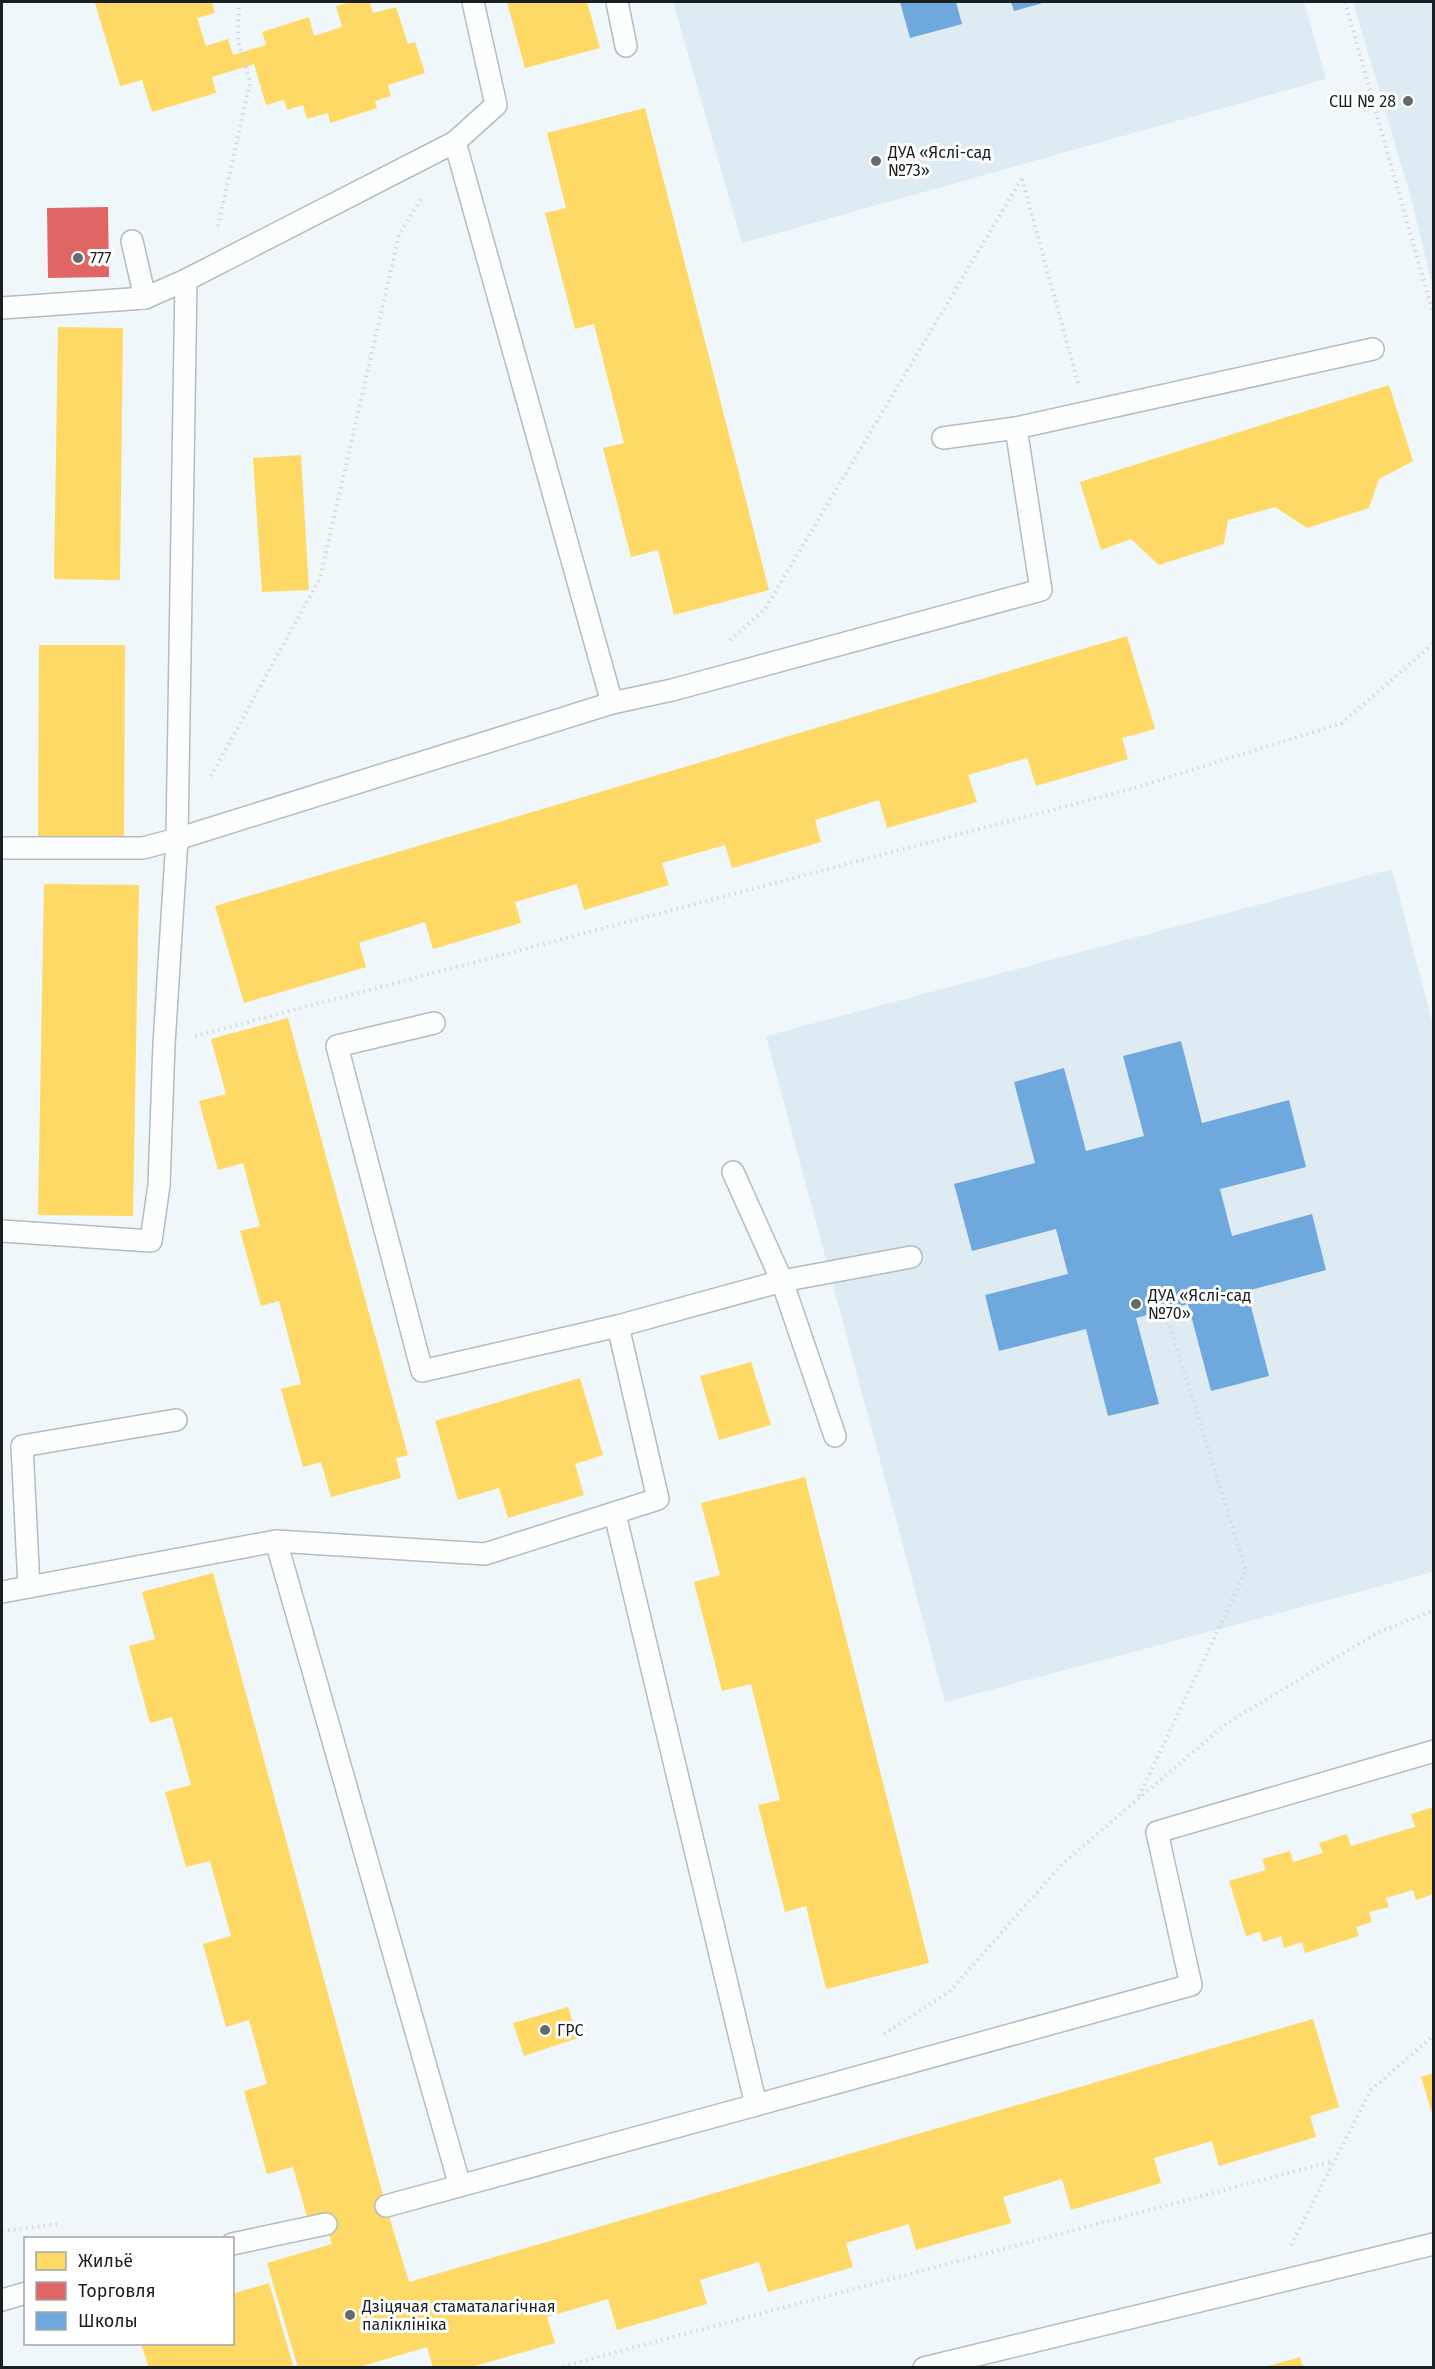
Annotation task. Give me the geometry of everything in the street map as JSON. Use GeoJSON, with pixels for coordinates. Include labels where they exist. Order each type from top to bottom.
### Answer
{"type":"FeatureCollection","features":[{"type":"Feature","properties":{"kind":"lane"},"geometry":{"type":"LineString","coordinates":[[2,308],[146,298],[186,280],[455,142],[496,105],[473,2]]}},
{"type":"Feature","properties":{"kind":"lane"},"geometry":{"type":"LineString","coordinates":[[617,2],[626,46]]}},
{"type":"Feature","properties":{"kind":"lane"},"geometry":{"type":"LineString","coordinates":[[455,142],[612,703]]}},
{"type":"Feature","properties":{"kind":"lane"},"geometry":{"type":"LineString","coordinates":[[132,241],[146,298]]}},
{"type":"Feature","properties":{"kind":"lane"},"geometry":{"type":"LineString","coordinates":[[2,1231],[151,1241],[159,1185],[164,1044],[177,839],[186,280]]}},
{"type":"Feature","properties":{"kind":"lane"},"geometry":{"type":"LineString","coordinates":[[943,438],[1016,428],[1373,349]]}},
{"type":"Feature","properties":{"kind":"lane"},"geometry":{"type":"LineString","coordinates":[[2,848],[143,848],[612,703],[672,690],[1041,590],[1016,428]]}},
{"type":"Feature","properties":{"kind":"lane"},"geometry":{"type":"LineString","coordinates":[[434,1023],[338,1046],[422,1371],[618,1326],[782,1281],[911,1257]]}},
{"type":"Feature","properties":{"kind":"lane"},"geometry":{"type":"LineString","coordinates":[[733,1172],[782,1281],[835,1436]]}},
{"type":"Feature","properties":{"kind":"lane"},"geometry":{"type":"LineString","coordinates":[[2,1592],[276,1541],[485,1554],[658,1499],[618,1326]]}},
{"type":"Feature","properties":{"kind":"lane"},"geometry":{"type":"LineString","coordinates":[[29,1587],[22,1446],[176,1420]]}},
{"type":"Feature","properties":{"kind":"lane"},"geometry":{"type":"LineString","coordinates":[[615,1514],[756,2105]]}},
{"type":"Feature","properties":{"kind":"lane"},"geometry":{"type":"LineString","coordinates":[[276,1541],[460,2186]]}},
{"type":"Feature","properties":{"kind":"lane"},"geometry":{"type":"LineString","coordinates":[[386,2206],[1191,1985],[1157,1832],[1434,1751]]}},
{"type":"Feature","properties":{"kind":"lane"},"geometry":{"type":"LineString","coordinates":[[234,2244],[326,2224]]}},
{"type":"Feature","properties":{"kind":"lane"},"geometry":{"type":"LineString","coordinates":[[924,2367],[1434,2244]]}},
{"type":"Feature","properties":{"kind":"lane"},"geometry":{"type":"LineString","coordinates":[[2,2300],[24,2294]]}},
{"type":"Feature","properties":{"kind":"path"},"geometry":{"type":"LineString","coordinates":[[218,228],[250,82],[238,42],[239,2]]}},
{"type":"Feature","properties":{"kind":"path"},"geometry":{"type":"LineString","coordinates":[[1345,2],[1434,317]]}},
{"type":"Feature","properties":{"kind":"path"},"geometry":{"type":"LineString","coordinates":[[723,646],[765,609],[1022,178],[1087,413]]}},
{"type":"Feature","properties":{"kind":"path"},"geometry":{"type":"LineString","coordinates":[[211,776],[320,578],[399,235],[427,189]]}},
{"type":"Feature","properties":{"kind":"path"},"geometry":{"type":"LineString","coordinates":[[164,1044],[1119,792],[1342,723],[1434,643]]}},
{"type":"Feature","properties":{"kind":"path"},"geometry":{"type":"LineString","coordinates":[[1137,1800],[1246,1571],[1165,1310]]}},
{"type":"Feature","properties":{"kind":"path"},"geometry":{"type":"LineString","coordinates":[[883,2035],[950,1991],[1062,1864],[1227,1723],[1377,1633],[1434,1611]]}},
{"type":"Feature","properties":{"kind":"path"},"geometry":{"type":"LineString","coordinates":[[1272,2283],[1371,2090],[1434,2035]]}},
{"type":"Feature","properties":{"kind":"path"},"geometry":{"type":"LineString","coordinates":[[557,2367],[1333,2161]]}},
{"type":"Feature","properties":{"kind":"path"},"geometry":{"type":"LineString","coordinates":[[2,2231],[59,2224]]}},
{"type":"Feature","properties":{"kind":"shaded area","name":"ДУА «Яслі-сад №73»"},"geometry":{"type":"Polygon","coordinates":[[[673,2],[1304,2],[1326,79],[742,243],[673,2]]]}},
{"type":"Feature","properties":{"kind":"shaded area","name":"СШ № 28"},"geometry":{"type":"Polygon","coordinates":[[[1353,2],[1433,2],[1433,289],[1412,201],[1353,2]]]}},
{"type":"Feature","properties":{"kind":"shaded area","name":"ДУА «Яслі-сад №70»"},"geometry":{"type":"Polygon","coordinates":[[[1392,869],[1433,1025],[1433,1572],[945,1702],[766,1036],[1392,869]]]}},
{"type":"Feature","properties":{"kind":"building: Жильё"},"geometry":{"type":"Polygon","coordinates":[[[212,2],[215,13],[197,18],[206,46],[228,39],[233,55],[266,45],[262,32],[309,17],[314,36],[342,27],[336,6],[352,2],[370,2],[373,13],[396,7],[408,44],[415,42],[425,73],[388,85],[391,96],[375,101],[377,108],[330,123],[328,113],[307,119],[303,105],[287,110],[284,100],[266,105],[254,64],[212,77],[216,93],[152,112],[142,80],[120,86],[95,3],[212,2]]]}},
{"type":"Feature","properties":{"kind":"building: Жильё"},"geometry":{"type":"Polygon","coordinates":[[[507,2],[587,2],[600,48],[525,68],[507,2]]]}},
{"type":"Feature","properties":{"kind":"building: Жильё"},"geometry":{"type":"Polygon","coordinates":[[[645,108],[769,590],[674,615],[658,550],[631,557],[603,448],[624,443],[594,324],[575,329],[545,213],[566,208],[547,133],[645,108]]]}},
{"type":"Feature","properties":{"kind":"building: Жильё"},"geometry":{"type":"Polygon","coordinates":[[[58,327],[123,328],[120,580],[54,579],[58,327]]]}},
{"type":"Feature","properties":{"kind":"building: Жильё"},"geometry":{"type":"Polygon","coordinates":[[[1389,385],[1413,461],[1379,479],[1369,508],[1307,528],[1275,507],[1228,520],[1224,544],[1159,565],[1131,539],[1101,550],[1080,482],[1389,385]]]}},
{"type":"Feature","properties":{"kind":"building: Жильё"},"geometry":{"type":"Polygon","coordinates":[[[301,455],[309,590],[262,592],[253,458],[301,455]]]}},
{"type":"Feature","properties":{"kind":"building: Жильё"},"geometry":{"type":"Polygon","coordinates":[[[1127,636],[1155,729],[1122,738],[1128,759],[1036,786],[1027,758],[968,775],[977,802],[887,828],[879,800],[815,820],[821,842],[732,868],[725,845],[662,863],[669,885],[584,910],[577,884],[515,902],[521,923],[433,949],[425,922],[359,943],[366,967],[244,1003],[215,906],[1127,636]]]}},
{"type":"Feature","properties":{"kind":"building: Жильё"},"geometry":{"type":"Polygon","coordinates":[[[39,645],[125,645],[124,840],[38,840],[39,645]]]}},
{"type":"Feature","properties":{"kind":"building: Жильё"},"geometry":{"type":"Polygon","coordinates":[[[44,884],[139,885],[133,1216],[38,1215],[44,884]]]}},
{"type":"Feature","properties":{"kind":"building: Жильё"},"geometry":{"type":"Polygon","coordinates":[[[288,1018],[408,1455],[396,1458],[401,1478],[331,1497],[321,1462],[303,1467],[281,1389],[301,1384],[279,1301],[261,1306],[240,1231],[260,1226],[243,1163],[218,1170],[199,1101],[226,1094],[211,1039],[288,1018]]]}},
{"type":"Feature","properties":{"kind":"building: Жильё"},"geometry":{"type":"Polygon","coordinates":[[[751,1362],[771,1425],[719,1440],[700,1376],[751,1362]]]}},
{"type":"Feature","properties":{"kind":"building: Жильё"},"geometry":{"type":"Polygon","coordinates":[[[580,1378],[603,1455],[575,1464],[584,1495],[508,1518],[499,1488],[458,1500],[435,1421],[580,1378]]]}},
{"type":"Feature","properties":{"kind":"building: Жильё"},"geometry":{"type":"Polygon","coordinates":[[[805,1477],[929,1963],[826,1989],[806,1906],[785,1912],[758,1805],[780,1800],[751,1684],[722,1691],[694,1582],[720,1575],[701,1503],[805,1477]]]}},
{"type":"Feature","properties":{"kind":"building: Жильё"},"geometry":{"type":"Polygon","coordinates":[[[213,1573],[386,2206],[409,2282],[1313,2019],[1339,2107],[1310,2116],[1316,2137],[1219,2166],[1212,2141],[1154,2158],[1161,2183],[1071,2210],[1062,2179],[1003,2197],[1011,2223],[916,2250],[909,2224],[846,2243],[853,2267],[768,2292],[759,2262],[700,2280],[707,2304],[617,2330],[608,2299],[547,2317],[555,2343],[468,2368],[433,2368],[427,2347],[356,2368],[298,2368],[267,2263],[332,2244],[326,2224],[308,2220],[293,2167],[267,2174],[244,2091],[267,2084],[249,2020],[226,2027],[203,1944],[231,1936],[210,1861],[186,1867],[165,1792],[191,1785],[172,1717],[150,1723],[129,1646],[155,1639],[142,1592],[213,1573]]]}},
{"type":"Feature","properties":{"kind":"building: Жильё"},"geometry":{"type":"Polygon","coordinates":[[[1434,1807],[1434,1894],[1416,1900],[1413,1890],[1386,1898],[1389,1907],[1369,1912],[1372,1922],[1356,1927],[1359,1936],[1305,1953],[1302,1942],[1284,1948],[1281,1936],[1263,1942],[1260,1932],[1246,1936],[1229,1881],[1266,1870],[1262,1859],[1290,1851],[1293,1862],[1323,1853],[1319,1843],[1347,1834],[1351,1846],[1415,1827],[1411,1814],[1434,1807]]]}},
{"type":"Feature","properties":{"kind":"building: Жильё","name":"ГРС"},"geometry":{"type":"Polygon","coordinates":[[[568,2007],[578,2038],[524,2056],[513,2023],[568,2007]]]}},
{"type":"Feature","properties":{"kind":"building: Жильё"},"geometry":{"type":"Polygon","coordinates":[[[1434,2073],[1434,2116],[1433,2116],[1421,2077],[1434,2073]]]}},
{"type":"Feature","properties":{"kind":"building: Жильё"},"geometry":{"type":"Polygon","coordinates":[[[269,2283],[294,2368],[149,2368],[141,2345],[234,2345],[234,2293],[269,2283]]]}},
{"type":"Feature","properties":{"kind":"building: Жильё"},"geometry":{"type":"Polygon","coordinates":[[[1300,2357],[1303,2368],[1265,2368],[1265,2367],[1300,2357]]]}},
{"type":"Feature","properties":{"kind":"building: Торговля"},"geometry":{"type":"Polygon","coordinates":[[[108,207],[109,277],[48,278],[47,208],[108,207]]]}},
{"type":"Feature","properties":{"kind":"building: Школы"},"geometry":{"type":"Polygon","coordinates":[[[900,2],[956,2],[962,24],[910,38],[900,2]]]}},
{"type":"Feature","properties":{"kind":"building: Школы"},"geometry":{"type":"Polygon","coordinates":[[[1011,2],[1046,2],[1014,11],[1011,2]]]}},
{"type":"Feature","properties":{"kind":"building: Школы","name":"ДУА «Яслі-сад №70»"},"geometry":{"type":"Polygon","coordinates":[[[1181,1041],[1202,1123],[1289,1100],[1306,1167],[1220,1189],[1232,1236],[1312,1214],[1326,1270],[1247,1291],[1269,1376],[1211,1391],[1188,1304],[1136,1318],[1159,1404],[1108,1416],[1086,1329],[999,1351],[985,1295],[1068,1274],[1056,1229],[972,1251],[954,1184],[1035,1163],[1014,1082],[1064,1068],[1086,1151],[1144,1136],[1123,1056],[1181,1041]]]}},
{"type":"Feature","properties":{"kind":"place","name":"СШ № 28"},"geometry":{"type":"Point","coordinates":[1408,101]}},
{"type":"Feature","properties":{"kind":"place","name":"ДУА «Яслі-сад №73»"},"geometry":{"type":"Point","coordinates":[876,161]}},
{"type":"Feature","properties":{"kind":"place","name":"777"},"geometry":{"type":"Point","coordinates":[78,258]}},
{"type":"Feature","properties":{"kind":"place","name":"ДУА «Яслі-сад №70»"},"geometry":{"type":"Point","coordinates":[1136,1304]}},
{"type":"Feature","properties":{"kind":"place","name":"ГРС"},"geometry":{"type":"Point","coordinates":[545,2030]}},
{"type":"Feature","properties":{"kind":"place","name":"Дзіцячая стаматалагічная паліклініка"},"geometry":{"type":"Point","coordinates":[350,2315]}}]}
